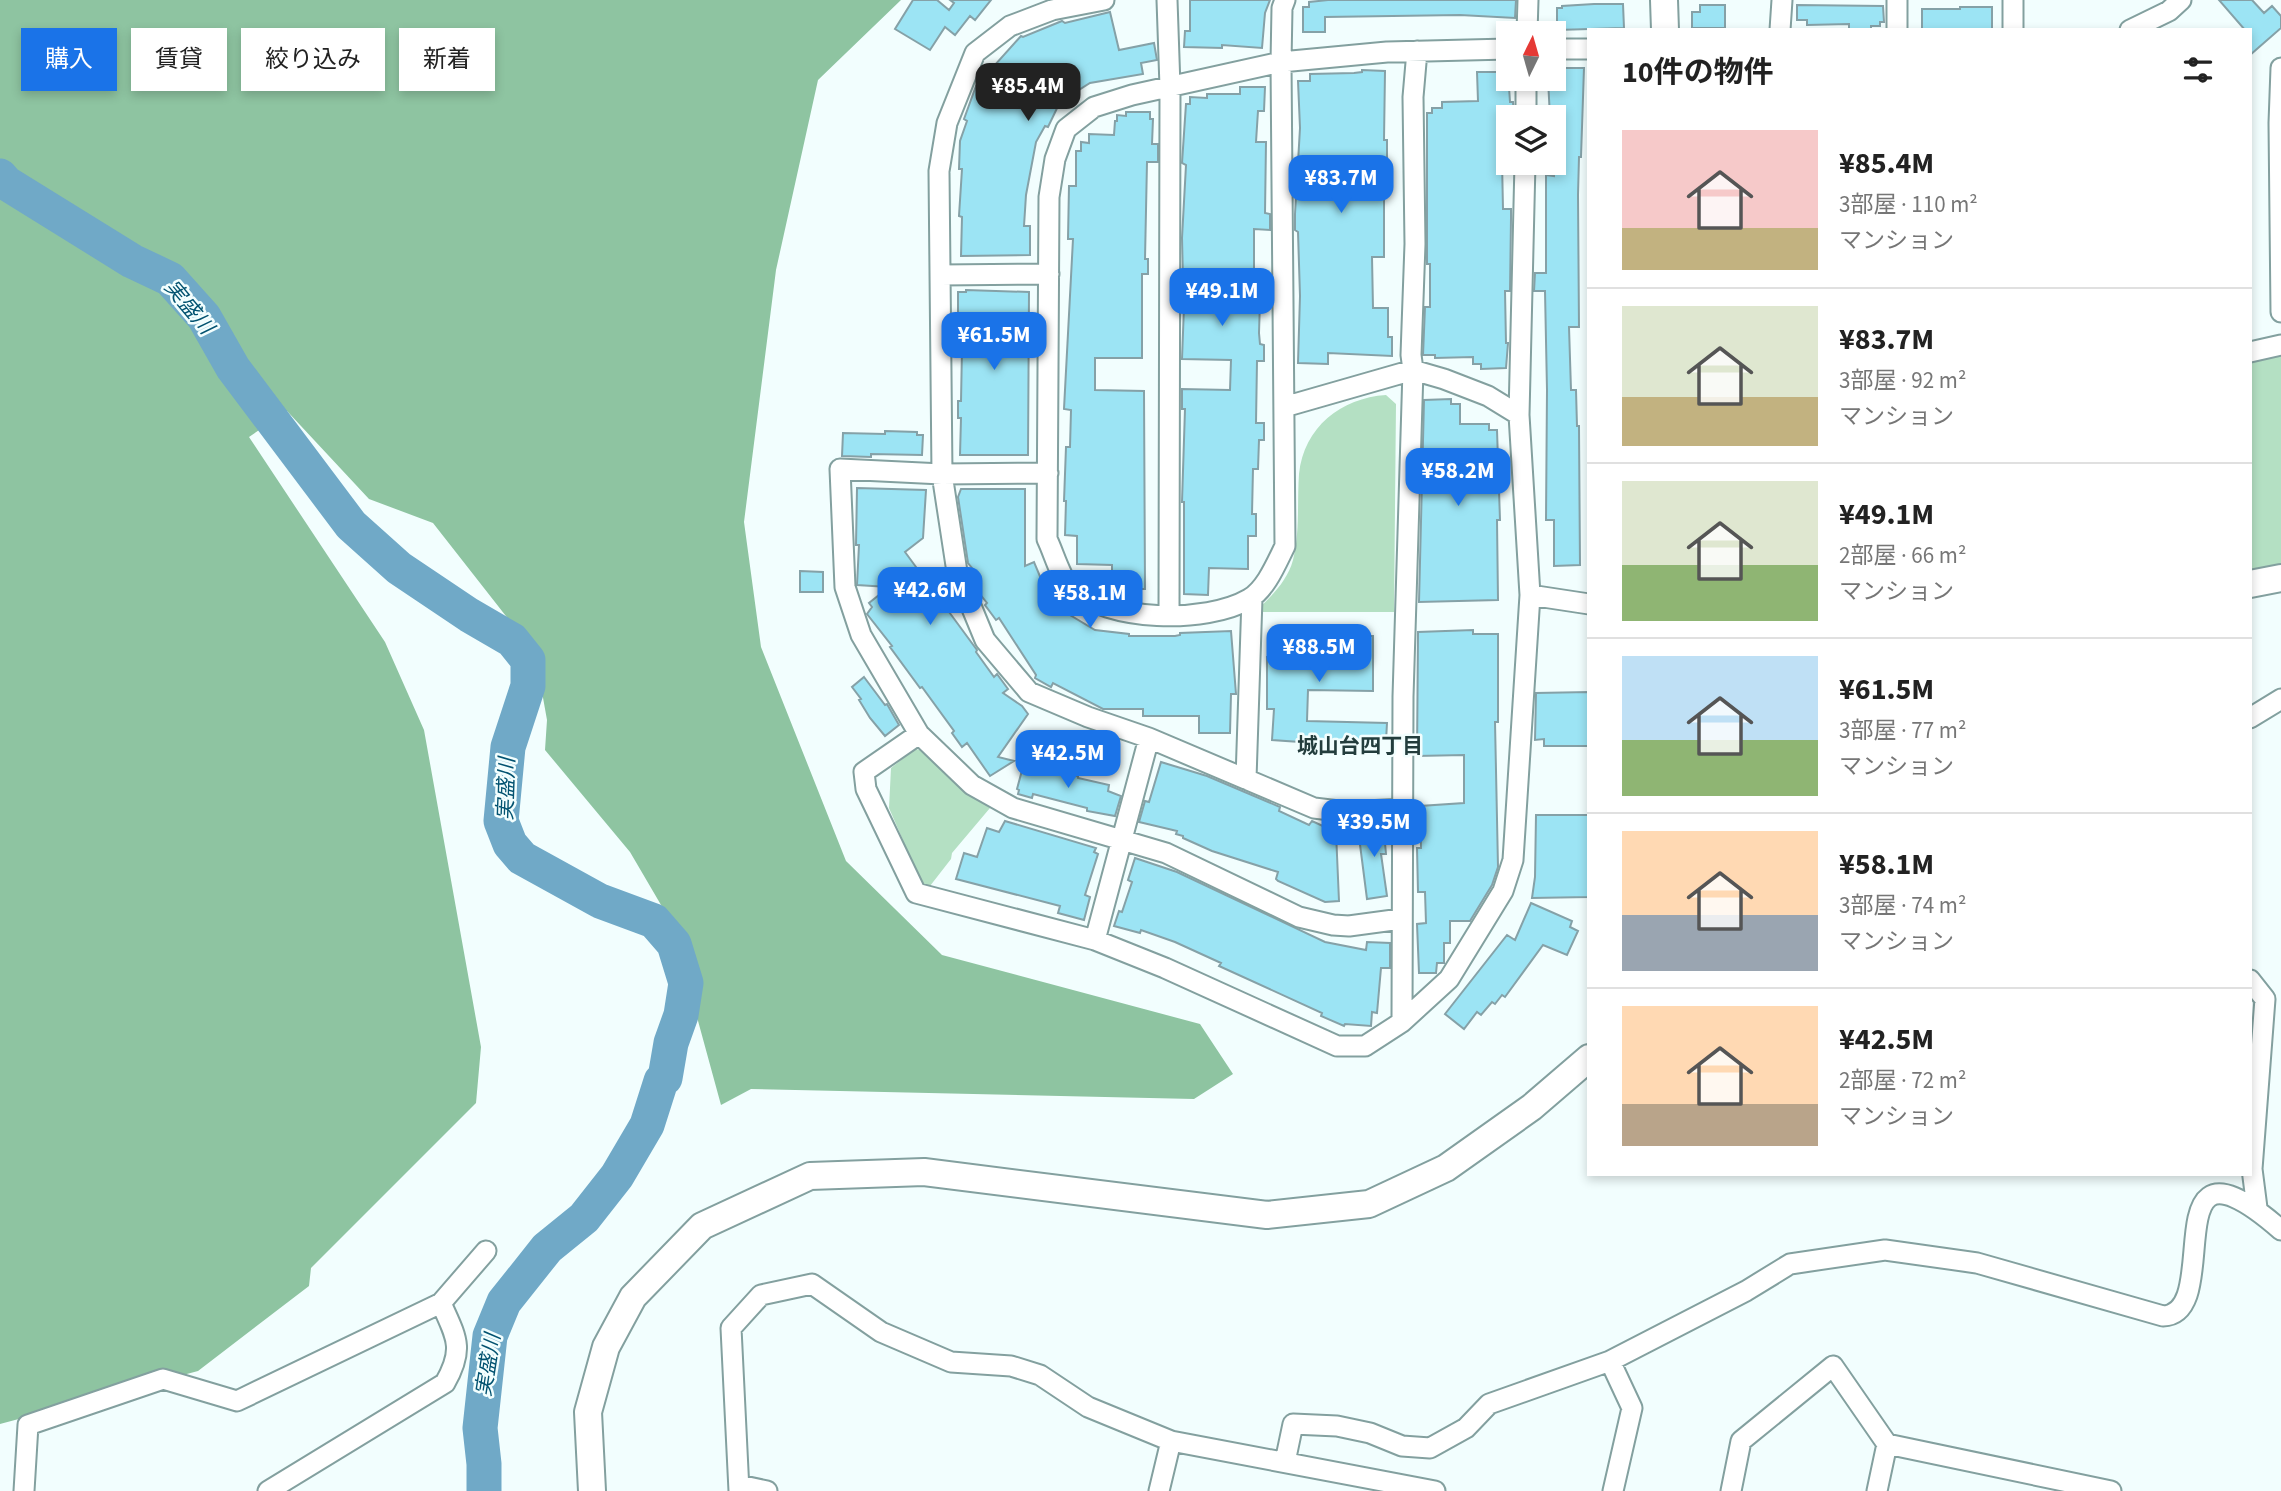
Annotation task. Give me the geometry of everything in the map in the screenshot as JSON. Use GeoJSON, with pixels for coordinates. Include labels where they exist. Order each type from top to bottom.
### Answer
{"type":"FeatureCollection","features":[{"type":"Feature","properties":{"kind":"street"},"geometry":{"type":"LineString","coordinates":[[1104,0],[1052,10],[1010,26],[975,53],[947,123],[939,171],[942,474],[957,572],[985,640],[1029,692],[1088,717],[1149,738],[1314,808],[1347,812],[1404,809]]}},
{"type":"Feature","properties":{"kind":"street"},"geometry":{"type":"LineString","coordinates":[[1167,0],[1170,86],[1169,615]]}},
{"type":"Feature","properties":{"kind":"street"},"geometry":{"type":"LineString","coordinates":[[1285,0],[1282,8],[1281,62],[1285,547],[1269,576],[1252,598],[1222,612],[1126,614],[1090,602],[1068,585],[1047,539],[1049,197],[1055,159],[1066,129],[1094,107],[1170,86],[1281,62],[1417,51],[1496,48]]}},
{"type":"Feature","properties":{"kind":"street"},"geometry":{"type":"LineString","coordinates":[[1527,21],[1528,0]]}},
{"type":"Feature","properties":{"kind":"street"},"geometry":{"type":"LineString","coordinates":[[1664,0],[1665,28]]}},
{"type":"Feature","properties":{"kind":"street"},"geometry":{"type":"LineString","coordinates":[[1780,28],[1782,0]]}},
{"type":"Feature","properties":{"kind":"street"},"geometry":{"type":"LineString","coordinates":[[1897,28],[1898,0]]}},
{"type":"Feature","properties":{"kind":"street"},"geometry":{"type":"LineString","coordinates":[[2012,28],[2013,0]]}},
{"type":"Feature","properties":{"kind":"street"},"geometry":{"type":"LineString","coordinates":[[2135,28],[2173,14]]}},
{"type":"Feature","properties":{"kind":"street"},"geometry":{"type":"LineString","coordinates":[[1566,48],[1587,49]]}},
{"type":"Feature","properties":{"kind":"street"},"geometry":{"type":"LineString","coordinates":[[1402,1022],[1403,697],[1413,370],[1413,97],[1417,51]]}},
{"type":"Feature","properties":{"kind":"street"},"geometry":{"type":"LineString","coordinates":[[2281,68],[2281,312]]}},
{"type":"Feature","properties":{"kind":"street"},"geometry":{"type":"LineString","coordinates":[[919,734],[864,772],[866,789],[916,893],[1095,940],[1165,968],[1338,1046],[1365,1046],[1402,1022],[1449,979],[1503,891],[1513,860],[1530,595],[1519,415],[1525,175]]}},
{"type":"Feature","properties":{"kind":"street"},"geometry":{"type":"LineString","coordinates":[[940,275],[1049,274]]}},
{"type":"Feature","properties":{"kind":"street"},"geometry":{"type":"LineString","coordinates":[[2252,352],[2281,345]]}},
{"type":"Feature","properties":{"kind":"street"},"geometry":{"type":"LineString","coordinates":[[1284,407],[1413,370],[1488,396],[1519,415]]}},
{"type":"Feature","properties":{"kind":"street"},"geometry":{"type":"LineString","coordinates":[[1048,473],[942,474],[840,469],[845,587],[861,635],[919,734],[972,785],[1013,808],[1166,853],[1299,917],[1333,925],[1370,924],[1401,919]]}},
{"type":"Feature","properties":{"kind":"street"},"geometry":{"type":"LineString","coordinates":[[2252,584],[2281,578]]}},
{"type":"Feature","properties":{"kind":"street"},"geometry":{"type":"LineString","coordinates":[[1530,595],[1587,604]]}},
{"type":"Feature","properties":{"kind":"street"},"geometry":{"type":"LineString","coordinates":[[1246,779],[1252,598]]}},
{"type":"Feature","properties":{"kind":"street"},"geometry":{"type":"LineString","coordinates":[[2252,717],[2281,699]]}},
{"type":"Feature","properties":{"kind":"street"},"geometry":{"type":"LineString","coordinates":[[1095,940],[1149,738]]}},
{"type":"Feature","properties":{"kind":"street"},"geometry":{"type":"LineString","coordinates":[[2252,983],[2264,999],[2252,1168],[2257,1209]]}},
{"type":"Feature","properties":{"kind":"street"},"geometry":{"type":"LineString","coordinates":[[593,1491],[588,1412],[606,1347],[633,1297],[702,1226],[810,1175],[924,1172],[1267,1214],[1369,1204],[1446,1168],[1532,1107],[1587,1060]]}},
{"type":"Feature","properties":{"kind":"street"},"geometry":{"type":"LineString","coordinates":[[1285,1462],[1293,1424],[1337,1426],[1370,1433],[1402,1446],[1430,1448],[1466,1428],[1489,1404],[1610,1361],[1746,1291],[1790,1264],[1885,1250],[1977,1263],[2163,1316],[2171,1316],[2179,1309],[2192,1280],[2197,1216],[2202,1203],[2213,1194],[2221,1192],[2257,1209],[2281,1230]]}},
{"type":"Feature","properties":{"kind":"street"},"geometry":{"type":"LineString","coordinates":[[24,1491],[28,1425],[163,1379],[237,1401],[441,1303],[486,1251]]}},
{"type":"Feature","properties":{"kind":"street"},"geometry":{"type":"LineString","coordinates":[[767,1491],[739,1488],[731,1328],[761,1296],[812,1284],[881,1332],[951,1362],[1011,1366],[1040,1375],[1088,1408],[1171,1441],[1435,1491]]}},
{"type":"Feature","properties":{"kind":"street"},"geometry":{"type":"LineString","coordinates":[[268,1491],[445,1383],[455,1366],[458,1340],[441,1303]]}},
{"type":"Feature","properties":{"kind":"street"},"geometry":{"type":"LineString","coordinates":[[1610,1361],[1632,1408],[1613,1491]]}},
{"type":"Feature","properties":{"kind":"street"},"geometry":{"type":"LineString","coordinates":[[1731,1491],[1741,1441],[1833,1366],[1887,1444],[2111,1491]]}},
{"type":"Feature","properties":{"kind":"street"},"geometry":{"type":"LineString","coordinates":[[1159,1491],[1171,1441]]}},
{"type":"Feature","properties":{"kind":"street"},"geometry":{"type":"LineString","coordinates":[[1877,1491],[1887,1444]]}},
{"type":"Feature","properties":{"kind":"green space"},"geometry":{"type":"Polygon","coordinates":[[[0,0],[901,0],[818,80],[776,270],[744,522],[761,647],[846,861],[942,955],[1200,1024],[1233,1074],[1194,1099],[751,1089],[721,1105],[671,922],[630,852],[545,750],[547,720],[535,653],[433,523],[369,499],[287,411],[249,437],[385,642],[424,730],[481,1047],[476,1103],[311,1268],[309,1286],[198,1371],[0,1424],[0,0]]]}},
{"type":"Feature","properties":{"kind":"green space"},"geometry":{"type":"Polygon","coordinates":[[[2281,356],[2281,566],[2252,571],[2252,363],[2281,356]]]}},
{"type":"Feature","properties":{"kind":"green space"},"geometry":{"type":"Polygon","coordinates":[[[1386,395],[1396,404],[1394,612],[1259,612],[1259,608],[1275,592],[1291,567],[1297,528],[1299,474],[1308,442],[1317,429],[1340,409],[1370,397],[1386,395]]]}},
{"type":"Feature","properties":{"kind":"green space"},"geometry":{"type":"Polygon","coordinates":[[[915,749],[931,752],[957,784],[990,808],[952,853],[951,859],[930,886],[922,884],[889,808],[891,768],[915,749]]]}},
{"type":"Feature","properties":{"kind":"building"},"geometry":{"type":"Polygon","coordinates":[[[913,0],[937,0],[949,10],[954,3],[950,0],[991,0],[975,20],[970,16],[955,35],[945,27],[930,50],[895,29],[913,0]]]}},
{"type":"Feature","properties":{"kind":"building"},"geometry":{"type":"Polygon","coordinates":[[[1190,0],[1270,0],[1265,13],[1262,48],[1222,45],[1222,48],[1184,47],[1185,31],[1190,31],[1190,0]]]}},
{"type":"Feature","properties":{"kind":"building"},"geometry":{"type":"Polygon","coordinates":[[[1516,0],[1515,18],[1460,15],[1325,17],[1325,32],[1303,32],[1303,7],[1309,7],[1309,2],[1516,0]]]}},
{"type":"Feature","properties":{"kind":"building"},"geometry":{"type":"Polygon","coordinates":[[[2219,0],[2252,0],[2264,13],[2272,6],[2281,16],[2281,28],[2252,53],[2252,28],[2243,28],[2219,0]]]}},
{"type":"Feature","properties":{"kind":"building"},"geometry":{"type":"Polygon","coordinates":[[[1623,4],[1624,28],[1566,30],[1566,21],[1557,21],[1557,8],[1623,4]]]}},
{"type":"Feature","properties":{"kind":"building"},"geometry":{"type":"Polygon","coordinates":[[[1700,5],[1725,5],[1725,28],[1692,28],[1692,12],[1700,12],[1700,5]]]}},
{"type":"Feature","properties":{"kind":"building"},"geometry":{"type":"Polygon","coordinates":[[[1797,5],[1883,6],[1884,22],[1871,28],[1849,28],[1849,24],[1807,25],[1807,20],[1797,20],[1797,5]]]}},
{"type":"Feature","properties":{"kind":"building"},"geometry":{"type":"Polygon","coordinates":[[[1992,7],[1992,28],[1922,28],[1922,9],[1992,7]]]}},
{"type":"Feature","properties":{"kind":"building"},"geometry":{"type":"Polygon","coordinates":[[[1110,12],[1119,50],[1154,43],[1157,60],[1141,63],[1143,74],[1090,83],[1060,102],[1048,127],[1045,126],[1036,142],[1026,195],[1024,226],[1030,226],[1030,255],[961,256],[960,141],[967,121],[964,119],[976,86],[1021,36],[1062,21],[1065,23],[1110,12]]]}},
{"type":"Feature","properties":{"kind":"building"},"geometry":{"type":"Polygon","coordinates":[[[1566,68],[1584,68],[1578,195],[1579,327],[1569,327],[1571,390],[1576,390],[1579,426],[1580,565],[1554,566],[1554,520],[1546,520],[1545,291],[1534,291],[1535,273],[1546,273],[1546,175],[1566,175],[1566,105],[1549,105],[1549,91],[1566,91],[1566,68]]]}},
{"type":"Feature","properties":{"kind":"building"},"geometry":{"type":"Polygon","coordinates":[[[1362,70],[1385,71],[1384,140],[1387,140],[1387,158],[1384,158],[1384,257],[1372,257],[1373,308],[1388,308],[1388,337],[1392,337],[1392,356],[1328,353],[1328,364],[1298,363],[1300,296],[1295,214],[1300,128],[1298,81],[1310,81],[1310,74],[1354,73],[1362,70]]]}},
{"type":"Feature","properties":{"kind":"building"},"geometry":{"type":"Polygon","coordinates":[[[1477,72],[1496,72],[1496,91],[1509,91],[1510,102],[1513,102],[1513,105],[1496,105],[1496,175],[1502,175],[1503,209],[1511,209],[1510,291],[1505,291],[1508,343],[1506,368],[1481,369],[1481,364],[1473,364],[1473,357],[1435,358],[1435,355],[1423,355],[1425,307],[1430,307],[1430,264],[1427,264],[1427,113],[1432,113],[1432,108],[1442,108],[1442,102],[1478,101],[1477,72]]]}},
{"type":"Feature","properties":{"kind":"building"},"geometry":{"type":"Polygon","coordinates":[[[1240,87],[1265,87],[1264,111],[1258,111],[1256,142],[1266,142],[1265,213],[1270,214],[1270,230],[1254,229],[1254,270],[1261,270],[1259,333],[1260,344],[1264,345],[1264,361],[1257,361],[1256,423],[1264,423],[1264,440],[1259,440],[1258,469],[1253,469],[1252,514],[1256,514],[1256,536],[1248,536],[1248,569],[1209,568],[1208,595],[1184,594],[1182,502],[1185,409],[1182,409],[1182,389],[1230,390],[1231,360],[1182,359],[1185,280],[1182,238],[1186,165],[1182,163],[1186,104],[1190,104],[1190,97],[1240,94],[1240,87]]]}},
{"type":"Feature","properties":{"kind":"building"},"geometry":{"type":"Polygon","coordinates":[[[1126,112],[1150,112],[1150,119],[1153,119],[1152,144],[1158,144],[1158,162],[1147,162],[1145,259],[1148,259],[1148,274],[1142,274],[1142,358],[1095,358],[1095,390],[1144,391],[1145,589],[1135,589],[1135,594],[1112,594],[1112,565],[1077,564],[1077,536],[1065,535],[1066,447],[1070,447],[1071,410],[1064,409],[1073,239],[1068,239],[1069,186],[1076,186],[1076,151],[1081,151],[1081,142],[1089,143],[1089,134],[1114,135],[1117,115],[1126,116],[1126,112]]]}},
{"type":"Feature","properties":{"kind":"building"},"geometry":{"type":"Polygon","coordinates":[[[958,292],[1029,292],[1028,455],[960,455],[961,418],[958,418],[958,401],[961,401],[962,349],[958,348],[958,292]]]}},
{"type":"Feature","properties":{"kind":"building"},"geometry":{"type":"Polygon","coordinates":[[[1451,399],[1451,404],[1460,404],[1460,424],[1489,424],[1489,430],[1497,430],[1500,520],[1497,520],[1498,600],[1419,602],[1424,400],[1451,399]]]}},
{"type":"Feature","properties":{"kind":"building"},"geometry":{"type":"Polygon","coordinates":[[[885,431],[917,432],[917,435],[923,435],[922,455],[842,456],[843,433],[885,434],[885,431]]]}},
{"type":"Feature","properties":{"kind":"building"},"geometry":{"type":"Polygon","coordinates":[[[857,488],[926,490],[923,538],[905,552],[994,677],[997,674],[1008,689],[1003,693],[1022,706],[1028,714],[998,757],[1014,761],[990,776],[967,743],[962,747],[952,733],[954,731],[867,614],[872,607],[869,603],[889,587],[857,585],[857,488]]]}},
{"type":"Feature","properties":{"kind":"building"},"geometry":{"type":"Polygon","coordinates":[[[961,489],[1025,489],[1025,566],[1034,562],[1044,586],[1055,600],[1057,598],[1070,615],[1095,630],[1129,636],[1175,636],[1180,633],[1231,631],[1236,694],[1231,694],[1230,733],[1199,733],[1199,716],[1143,716],[1143,709],[1103,709],[1053,683],[1051,687],[1035,678],[1036,675],[999,618],[996,620],[985,605],[987,603],[979,593],[969,570],[972,568],[968,563],[958,497],[961,489]]]}},
{"type":"Feature","properties":{"kind":"building"},"geometry":{"type":"Polygon","coordinates":[[[800,571],[823,572],[823,592],[800,592],[800,571]]]}},
{"type":"Feature","properties":{"kind":"building"},"geometry":{"type":"Polygon","coordinates":[[[1473,630],[1473,634],[1498,634],[1498,722],[1495,722],[1498,867],[1492,885],[1470,921],[1450,921],[1450,943],[1444,943],[1444,963],[1437,963],[1436,973],[1419,973],[1417,924],[1426,923],[1425,892],[1418,892],[1420,806],[1464,803],[1464,755],[1417,756],[1418,632],[1473,630]]]}},
{"type":"Feature","properties":{"kind":"building"},"geometry":{"type":"Polygon","coordinates":[[[1271,631],[1368,632],[1368,636],[1373,636],[1373,691],[1308,690],[1307,721],[1387,723],[1386,741],[1357,741],[1357,746],[1272,740],[1274,709],[1267,709],[1267,657],[1271,657],[1271,631]]]}},
{"type":"Feature","properties":{"kind":"building"},"geometry":{"type":"Polygon","coordinates":[[[864,677],[885,705],[887,704],[899,725],[885,736],[870,718],[852,687],[864,677]]]}},
{"type":"Feature","properties":{"kind":"building"},"geometry":{"type":"Polygon","coordinates":[[[1587,692],[1587,746],[1544,746],[1544,739],[1535,740],[1536,693],[1587,692]]]}},
{"type":"Feature","properties":{"kind":"building"},"geometry":{"type":"Polygon","coordinates":[[[1161,762],[1207,776],[1280,807],[1279,811],[1309,825],[1312,821],[1336,832],[1339,901],[1325,902],[1278,881],[1278,872],[1212,851],[1176,834],[1177,831],[1139,822],[1145,801],[1149,802],[1161,762]]]}},
{"type":"Feature","properties":{"kind":"building"},"geometry":{"type":"Polygon","coordinates":[[[1024,763],[1109,785],[1108,791],[1121,796],[1115,816],[1087,811],[1087,808],[1033,794],[1032,798],[1018,794],[1024,763]]]}},
{"type":"Feature","properties":{"kind":"building"},"geometry":{"type":"Polygon","coordinates":[[[1536,815],[1587,815],[1587,897],[1532,898],[1536,815]]]}},
{"type":"Feature","properties":{"kind":"building"},"geometry":{"type":"Polygon","coordinates":[[[1005,821],[1096,848],[1094,852],[1098,854],[1085,895],[1090,897],[1084,920],[1058,913],[1060,906],[956,879],[964,853],[977,857],[987,828],[999,832],[1005,821]]]}},
{"type":"Feature","properties":{"kind":"building"},"geometry":{"type":"Polygon","coordinates":[[[1388,824],[1390,843],[1385,843],[1386,854],[1381,854],[1387,896],[1367,899],[1358,829],[1388,824]]]}},
{"type":"Feature","properties":{"kind":"building"},"geometry":{"type":"Polygon","coordinates":[[[1135,858],[1177,872],[1325,942],[1366,950],[1367,942],[1390,943],[1390,968],[1381,968],[1377,1013],[1372,1012],[1371,1026],[1344,1026],[1175,942],[1141,930],[1140,933],[1114,926],[1119,911],[1122,912],[1132,882],[1128,880],[1135,858]]]}},
{"type":"Feature","properties":{"kind":"building"},"geometry":{"type":"Polygon","coordinates":[[[1531,903],[1572,921],[1570,927],[1578,931],[1567,955],[1543,945],[1505,997],[1502,995],[1495,1004],[1492,1002],[1481,1015],[1477,1012],[1464,1029],[1445,1014],[1507,935],[1515,940],[1531,903]]]}},
{"type":"Feature","properties":{"kind":"waterway","name":"実盛川"},"geometry":{"type":"LineString","coordinates":[[0,176],[6,183],[132,261],[170,279],[204,317],[233,368],[351,525],[399,568],[512,640],[528,660],[528,686],[508,747],[501,821],[510,844],[522,858],[600,901],[654,921],[674,944],[686,983],[665,1078],[661,1081],[647,1125],[617,1176],[584,1218],[547,1248],[504,1302],[490,1336],[480,1428],[484,1491]]}},
{"type":"Feature","properties":{"kind":"district","name":"城山台四丁目"},"geometry":{"type":"Point","coordinates":[1360,746]}}]}
